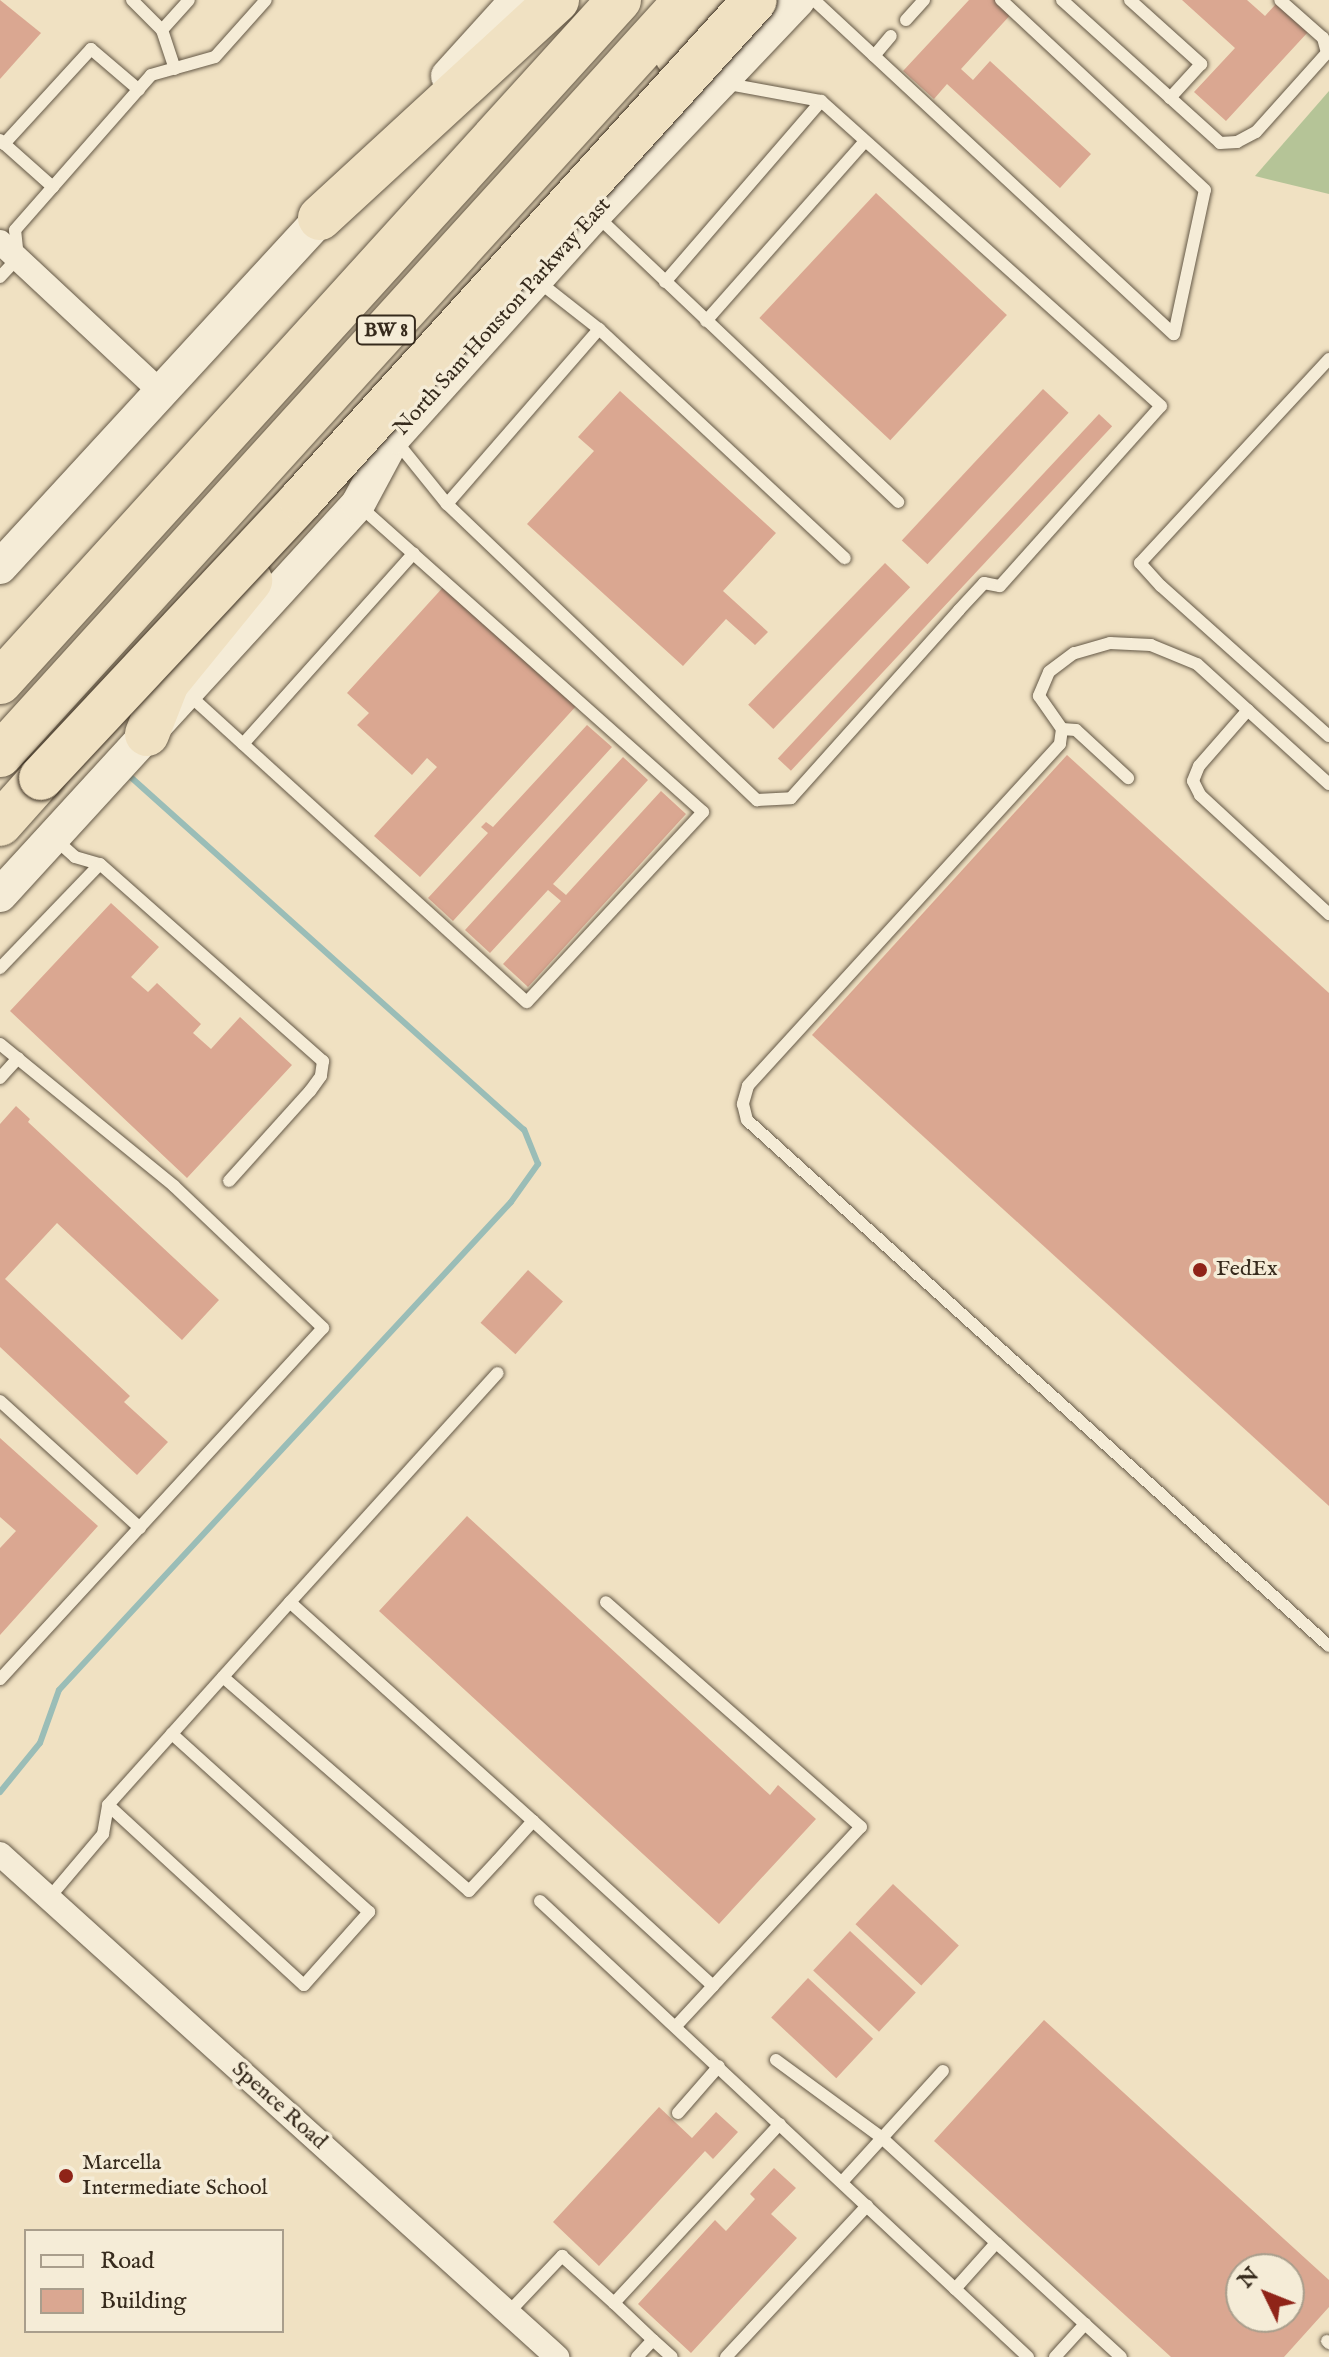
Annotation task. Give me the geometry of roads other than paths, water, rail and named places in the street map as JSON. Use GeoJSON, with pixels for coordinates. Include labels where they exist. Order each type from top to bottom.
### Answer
{"type":"FeatureCollection","features":[{"type":"Feature","properties":{"kind":"highway"},"geometry":{"type":"LineString","coordinates":[[320,218],[557,0]]}},
{"type":"Feature","properties":{"kind":"highway","name":"BW 8"},"geometry":{"type":"LineString","coordinates":[[0,682],[619,0]]}},
{"type":"Feature","properties":{"kind":"highway","name":"BW 8"},"geometry":{"type":"LineString","coordinates":[[7,748],[686,0]]}},
{"type":"Feature","properties":{"kind":"highway"},"geometry":{"type":"LineString","coordinates":[[147,734],[167,683],[723,0]]}},
{"type":"Feature","properties":{"kind":"highway"},"geometry":{"type":"LineString","coordinates":[[0,824],[301,500],[755,0]]}},
{"type":"Feature","properties":{"kind":"main road"},"geometry":{"type":"LineString","coordinates":[[0,567],[162,393],[517,0]]}},
{"type":"Feature","properties":{"kind":"main road","name":"North Sam Houston Parkway East"},"geometry":{"type":"LineString","coordinates":[[0,895],[358,504],[394,437],[538,282],[595,214],[798,0]]}},
{"type":"Feature","properties":{"kind":"street"},"geometry":{"type":"LineString","coordinates":[[9,250],[162,393]]}},
{"type":"Feature","properties":{"kind":"street","name":"Spence Road"},"geometry":{"type":"LineString","coordinates":[[0,1854],[557,2357]]}},
{"type":"Feature","properties":{"kind":"lane"},"geometry":{"type":"LineString","coordinates":[[132,0],[162,30],[175,69]]}},
{"type":"Feature","properties":{"kind":"lane"},"geometry":{"type":"LineString","coordinates":[[162,30],[189,0]]}},
{"type":"Feature","properties":{"kind":"lane"},"geometry":{"type":"LineString","coordinates":[[0,277],[15,230],[151,75],[215,57],[266,0]]}},
{"type":"Feature","properties":{"kind":"lane"},"geometry":{"type":"LineString","coordinates":[[814,0],[1174,334],[1205,190],[1001,0]]}},
{"type":"Feature","properties":{"kind":"lane"},"geometry":{"type":"LineString","coordinates":[[906,20],[924,0]]}},
{"type":"Feature","properties":{"kind":"lane"},"geometry":{"type":"LineString","coordinates":[[1062,0],[1220,143],[1237,142],[1256,132],[1327,53],[1323,38],[1280,0]]}},
{"type":"Feature","properties":{"kind":"lane"},"geometry":{"type":"LineString","coordinates":[[1130,0],[1201,64],[1170,98]]}},
{"type":"Feature","properties":{"kind":"lane"},"geometry":{"type":"LineString","coordinates":[[874,56],[891,36]]}},
{"type":"Feature","properties":{"kind":"lane"},"geometry":{"type":"LineString","coordinates":[[53,187],[2,142],[91,49],[139,90]]}},
{"type":"Feature","properties":{"kind":"lane"},"geometry":{"type":"LineString","coordinates":[[394,437],[447,504],[757,800],[791,798],[984,583],[1000,586],[1161,406],[821,101],[720,82]]}},
{"type":"Feature","properties":{"kind":"lane"},"geometry":{"type":"LineString","coordinates":[[665,282],[821,101]]}},
{"type":"Feature","properties":{"kind":"lane"},"geometry":{"type":"LineString","coordinates":[[706,321],[865,141]]}},
{"type":"Feature","properties":{"kind":"lane"},"geometry":{"type":"LineString","coordinates":[[595,214],[898,502]]}},
{"type":"Feature","properties":{"kind":"lane"},"geometry":{"type":"LineString","coordinates":[[538,282],[599,329],[845,558]]}},
{"type":"Feature","properties":{"kind":"lane"},"geometry":{"type":"LineString","coordinates":[[447,504],[599,329]]}},
{"type":"Feature","properties":{"kind":"lane"},"geometry":{"type":"LineString","coordinates":[[1329,359],[1140,563],[1161,586],[1329,736]]}},
{"type":"Feature","properties":{"kind":"lane"},"geometry":{"type":"LineString","coordinates":[[187,693],[527,1002],[703,812],[358,504]]}},
{"type":"Feature","properties":{"kind":"lane"},"geometry":{"type":"LineString","coordinates":[[243,744],[414,553]]}},
{"type":"Feature","properties":{"kind":"lane"},"geometry":{"type":"LineString","coordinates":[[1329,784],[1197,664],[1151,645],[1110,643],[1074,653],[1049,672],[1039,696],[1062,729],[1060,744],[748,1086],[743,1104],[747,1120],[1329,1646]]}},
{"type":"Feature","properties":{"kind":"lane"},"geometry":{"type":"LineString","coordinates":[[1248,710],[1199,766],[1193,781],[1200,795],[1329,914]]}},
{"type":"Feature","properties":{"kind":"lane"},"geometry":{"type":"LineString","coordinates":[[1062,729],[1076,730],[1128,778]]}},
{"type":"Feature","properties":{"kind":"lane"},"geometry":{"type":"LineString","coordinates":[[54,838],[75,857],[100,864],[323,1061],[321,1076],[310,1091],[229,1181]]}},
{"type":"Feature","properties":{"kind":"lane"},"geometry":{"type":"LineString","coordinates":[[0,968],[100,864]]}},
{"type":"Feature","properties":{"kind":"lane"},"geometry":{"type":"LineString","coordinates":[[0,1044],[174,1186],[323,1328],[0,1679]]}},
{"type":"Feature","properties":{"kind":"lane"},"geometry":{"type":"LineString","coordinates":[[0,1078],[18,1058]]}},
{"type":"Feature","properties":{"kind":"lane"},"geometry":{"type":"LineString","coordinates":[[49,1898],[103,1834],[108,1805],[498,1373]]}},
{"type":"Feature","properties":{"kind":"lane"},"geometry":{"type":"LineString","coordinates":[[0,1401],[140,1528]]}},
{"type":"Feature","properties":{"kind":"lane"},"geometry":{"type":"LineString","coordinates":[[290,1602],[713,1986]]}},
{"type":"Feature","properties":{"kind":"lane"},"geometry":{"type":"LineString","coordinates":[[606,1602],[861,1827],[676,2026]]}},
{"type":"Feature","properties":{"kind":"lane"},"geometry":{"type":"LineString","coordinates":[[223,1677],[469,1891],[533,1821]]}},
{"type":"Feature","properties":{"kind":"lane"},"geometry":{"type":"LineString","coordinates":[[108,1805],[304,1985],[369,1912],[172,1734]]}},
{"type":"Feature","properties":{"kind":"lane"},"geometry":{"type":"LineString","coordinates":[[540,1901],[1028,2357]]}},
{"type":"Feature","properties":{"kind":"lane"},"geometry":{"type":"LineString","coordinates":[[776,2060],[882,2138],[1121,2357]]}},
{"type":"Feature","properties":{"kind":"lane"},"geometry":{"type":"LineString","coordinates":[[678,2113],[719,2066]]}},
{"type":"Feature","properties":{"kind":"lane"},"geometry":{"type":"LineString","coordinates":[[842,2182],[943,2071]]}},
{"type":"Feature","properties":{"kind":"lane"},"geometry":{"type":"LineString","coordinates":[[614,2303],[780,2124]]}},
{"type":"Feature","properties":{"kind":"lane"},"geometry":{"type":"LineString","coordinates":[[726,2357],[867,2206]]}},
{"type":"Feature","properties":{"kind":"lane"},"geometry":{"type":"LineString","coordinates":[[955,2289],[996,2243]]}},
{"type":"Feature","properties":{"kind":"lane"},"geometry":{"type":"LineString","coordinates":[[508,2313],[562,2256],[672,2357]]}},
{"type":"Feature","properties":{"kind":"lane"},"geometry":{"type":"LineString","coordinates":[[1055,2357],[1085,2324]]}},
{"type":"Feature","properties":{"kind":"lane"},"geometry":{"type":"LineString","coordinates":[[637,2357],[653,2340]]}},
{"type":"Feature","properties":{"kind":"waterway"},"geometry":{"type":"LineString","coordinates":[[0,1792],[40,1743],[59,1690],[511,1202],[538,1164],[524,1130],[125,772]]}},
{"type":"Feature","properties":{"kind":"place","name":"FedEx"},"geometry":{"type":"Point","coordinates":[1200,1270]}},
{"type":"Feature","properties":{"kind":"place","name":"Marcella Intermediate School"},"geometry":{"type":"Point","coordinates":[66,2176]}}]}
